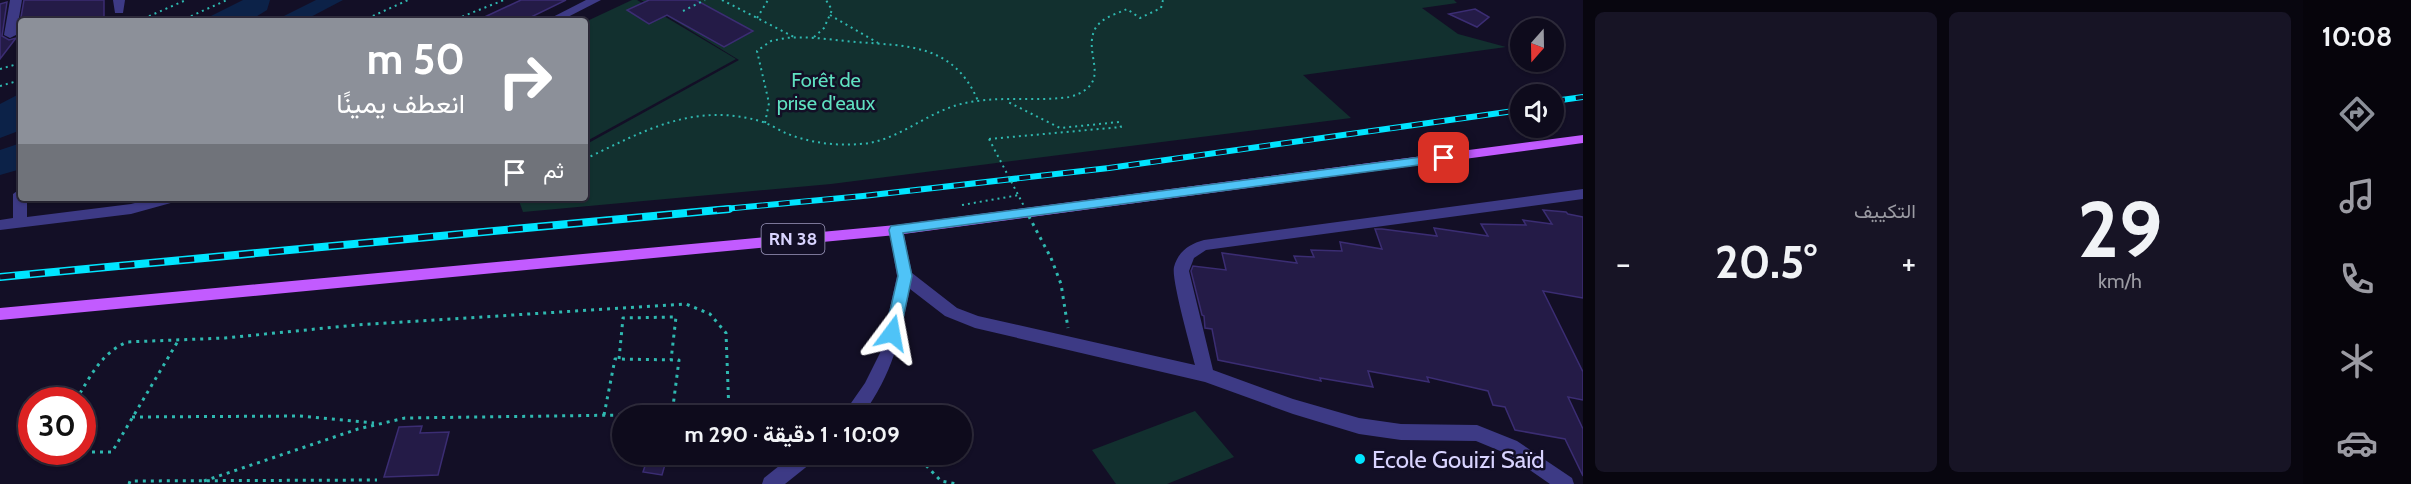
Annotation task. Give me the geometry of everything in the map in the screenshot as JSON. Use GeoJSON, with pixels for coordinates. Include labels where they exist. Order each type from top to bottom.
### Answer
{"type":"FeatureCollection","features":[{"type":"Feature","properties":{"kind":"main road","name":"RN 38"},"geometry":{"type":"LineString","coordinates":[[0,314],[896,230],[1583,140]]}},
{"type":"Feature","properties":{"kind":"street"},"geometry":{"type":"LineString","coordinates":[[10,35],[16,0]]}},
{"type":"Feature","properties":{"kind":"street"},"geometry":{"type":"LineString","coordinates":[[557,18],[595,0]]}},
{"type":"Feature","properties":{"kind":"street"},"geometry":{"type":"LineString","coordinates":[[1206,375],[1181,271],[1183,259],[1192,250],[1204,245],[1583,194]]}},
{"type":"Feature","properties":{"kind":"street"},"geometry":{"type":"LineString","coordinates":[[20,201],[20,222]]}},
{"type":"Feature","properties":{"kind":"street"},"geometry":{"type":"LineString","coordinates":[[0,225],[122,210],[160,201]]}},
{"type":"Feature","properties":{"kind":"street"},"geometry":{"type":"LineString","coordinates":[[859,405],[872,388],[888,352],[905,276],[896,230]]}},
{"type":"Feature","properties":{"kind":"street"},"geometry":{"type":"LineString","coordinates":[[905,276],[951,312],[975,322],[1206,375],[1293,406],[1359,426],[1401,432],[1477,433],[1511,447],[1565,484]]}},
{"type":"Feature","properties":{"kind":"street"},"geometry":{"type":"LineString","coordinates":[[771,484],[794,465]]}},
{"type":"Feature","properties":{"kind":"path"},"geometry":{"type":"LineString","coordinates":[[145,18],[186,0]]}},
{"type":"Feature","properties":{"kind":"path"},"geometry":{"type":"LineString","coordinates":[[187,18],[227,0]]}},
{"type":"Feature","properties":{"kind":"path"},"geometry":{"type":"LineString","coordinates":[[369,18],[408,0]]}},
{"type":"Feature","properties":{"kind":"path"},"geometry":{"type":"LineString","coordinates":[[459,18],[504,0]]}},
{"type":"Feature","properties":{"kind":"path"},"geometry":{"type":"LineString","coordinates":[[683,11],[705,0]]}},
{"type":"Feature","properties":{"kind":"path"},"geometry":{"type":"LineString","coordinates":[[723,0],[796,38]]}},
{"type":"Feature","properties":{"kind":"path"},"geometry":{"type":"LineString","coordinates":[[757,18],[768,0]]}},
{"type":"Feature","properties":{"kind":"path"},"geometry":{"type":"LineString","coordinates":[[814,37],[824,28],[832,10],[826,0]]}},
{"type":"Feature","properties":{"kind":"path"},"geometry":{"type":"LineString","coordinates":[[588,158],[658,124],[683,118],[728,118],[765,123],[784,133],[814,141],[846,144],[875,143],[898,134],[942,110],[978,101],[1077,96],[1092,82],[1096,73],[1091,39],[1099,22],[1111,14],[1127,9],[1140,18],[1161,8],[1163,0]]}},
{"type":"Feature","properties":{"kind":"path"},"geometry":{"type":"LineString","coordinates":[[830,15],[879,43]]}},
{"type":"Feature","properties":{"kind":"path"},"geometry":{"type":"LineString","coordinates":[[765,123],[771,110],[771,101],[758,63],[757,51],[765,43],[796,38],[814,37],[911,46],[941,58],[968,81],[974,88],[978,101]]}},
{"type":"Feature","properties":{"kind":"path"},"geometry":{"type":"LineString","coordinates":[[0,69],[18,64]]}},
{"type":"Feature","properties":{"kind":"path"},"geometry":{"type":"LineString","coordinates":[[0,86],[18,81]]}},
{"type":"Feature","properties":{"kind":"path"},"geometry":{"type":"LineString","coordinates":[[1004,100],[1060,128],[1119,122],[1121,127],[989,139],[1051,258],[1065,303],[1069,342]]}},
{"type":"Feature","properties":{"kind":"path"},"geometry":{"type":"LineString","coordinates":[[962,205],[1019,195]]}},
{"type":"Feature","properties":{"kind":"path"},"geometry":{"type":"LineString","coordinates":[[85,387],[107,353],[127,342],[178,341],[356,324],[686,304],[711,314],[720,322],[726,333],[729,405]]}},
{"type":"Feature","properties":{"kind":"path"},"geometry":{"type":"LineString","coordinates":[[619,359],[623,318],[676,317],[671,360]]}},
{"type":"Feature","properties":{"kind":"path"},"geometry":{"type":"LineString","coordinates":[[96,452],[112,452],[178,341]]}},
{"type":"Feature","properties":{"kind":"path"},"geometry":{"type":"LineString","coordinates":[[604,415],[615,359],[679,360],[673,405]]}},
{"type":"Feature","properties":{"kind":"path"},"geometry":{"type":"LineString","coordinates":[[204,481],[376,423],[416,416],[612,415]]}},
{"type":"Feature","properties":{"kind":"path"},"geometry":{"type":"LineString","coordinates":[[132,417],[300,416],[376,423]]}},
{"type":"Feature","properties":{"kind":"path"},"geometry":{"type":"LineString","coordinates":[[926,465],[941,481],[957,484]]}},
{"type":"Feature","properties":{"kind":"path"},"geometry":{"type":"LineString","coordinates":[[129,484],[130,481],[377,480]]}},
{"type":"Feature","properties":{"kind":"green space"},"geometry":{"type":"Polygon","coordinates":[[[632,0],[637,0],[736,59],[588,140],[588,21],[632,0]]]}},
{"type":"Feature","properties":{"kind":"green space","name":"Forêt de prise d'eaux"},"geometry":{"type":"Polygon","coordinates":[[[641,0],[1454,0],[1457,3],[1422,8],[1458,34],[1506,47],[1303,75],[1351,118],[831,184],[523,212],[519,201],[588,201],[588,143],[739,60],[641,0]]]}},
{"type":"Feature","properties":{"kind":"green space"},"geometry":{"type":"Polygon","coordinates":[[[1195,411],[1234,457],[1167,484],[1116,484],[1092,450],[1195,411]]]}},
{"type":"Feature","properties":{"kind":"water"},"geometry":{"type":"Polygon","coordinates":[[[243,0],[270,0],[267,10],[254,18],[207,18],[243,0]]]}},
{"type":"Feature","properties":{"kind":"water"},"geometry":{"type":"Polygon","coordinates":[[[316,0],[343,0],[309,18],[280,18],[316,0]]]}},
{"type":"Feature","properties":{"kind":"water"},"geometry":{"type":"Polygon","coordinates":[[[18,95],[18,131],[0,138],[0,104],[18,95]]]}},
{"type":"Feature","properties":{"kind":"water"},"geometry":{"type":"Polygon","coordinates":[[[18,144],[18,170],[0,175],[0,150],[18,144]]]}},
{"type":"Feature","properties":{"kind":"building"},"geometry":{"type":"Polygon","coordinates":[[[24,0],[104,0],[104,18],[21,18],[24,0]]]}},
{"type":"Feature","properties":{"kind":"building"},"geometry":{"type":"Polygon","coordinates":[[[521,0],[566,0],[529,18],[482,18],[521,0]]]}},
{"type":"Feature","properties":{"kind":"building"},"geometry":{"type":"Polygon","coordinates":[[[649,0],[696,0],[753,31],[724,47],[667,15],[649,24],[627,10],[649,0]]]}},
{"type":"Feature","properties":{"kind":"building"},"geometry":{"type":"Polygon","coordinates":[[[7,2],[2,36],[9,40],[16,38],[0,59],[0,4],[7,2]]]}},
{"type":"Feature","properties":{"kind":"building"},"geometry":{"type":"Polygon","coordinates":[[[1475,9],[1489,17],[1477,27],[1449,14],[1475,9]]]}},
{"type":"Feature","properties":{"kind":"building"},"geometry":{"type":"Polygon","coordinates":[[[1543,210],[1566,212],[1583,217],[1583,298],[1543,291],[1583,372],[1583,400],[1568,397],[1583,429],[1583,476],[1565,439],[1515,430],[1505,407],[1493,405],[1488,391],[1427,377],[1429,382],[1368,371],[1373,387],[1320,378],[1321,381],[1218,360],[1212,329],[1205,328],[1204,316],[1191,271],[1193,266],[1226,270],[1222,253],[1297,263],[1294,256],[1314,257],[1311,250],[1342,251],[1340,242],[1382,249],[1375,229],[1437,236],[1434,228],[1488,236],[1481,224],[1526,225],[1523,220],[1552,224],[1543,210]]]}},
{"type":"Feature","properties":{"kind":"building"},"geometry":{"type":"Polygon","coordinates":[[[422,426],[420,433],[449,432],[438,475],[384,477],[399,427],[422,426]]]}},
{"type":"Feature","properties":{"kind":"building"},"geometry":{"type":"Polygon","coordinates":[[[645,465],[665,465],[662,475],[643,472],[645,465]]]}},
{"type":"Feature","properties":{"kind":"railway"},"geometry":{"type":"LineString","coordinates":[[1564,100],[1583,97]]}},
{"type":"Feature","properties":{"kind":"railway"},"geometry":{"type":"LineString","coordinates":[[713,210],[863,196],[1109,168],[1510,112]]}},
{"type":"Feature","properties":{"kind":"railway"},"geometry":{"type":"LineString","coordinates":[[0,277],[729,209]]}},
{"type":"Feature","properties":{"kind":"place","name":"Ecole Gouizi Saïd"},"geometry":{"type":"Point","coordinates":[1360,459]}},
{"type":"Feature","properties":{"kind":"route"},"geometry":{"type":"LineString","coordinates":[[892,333],[905,276],[896,230],[1444,158]]}}]}
